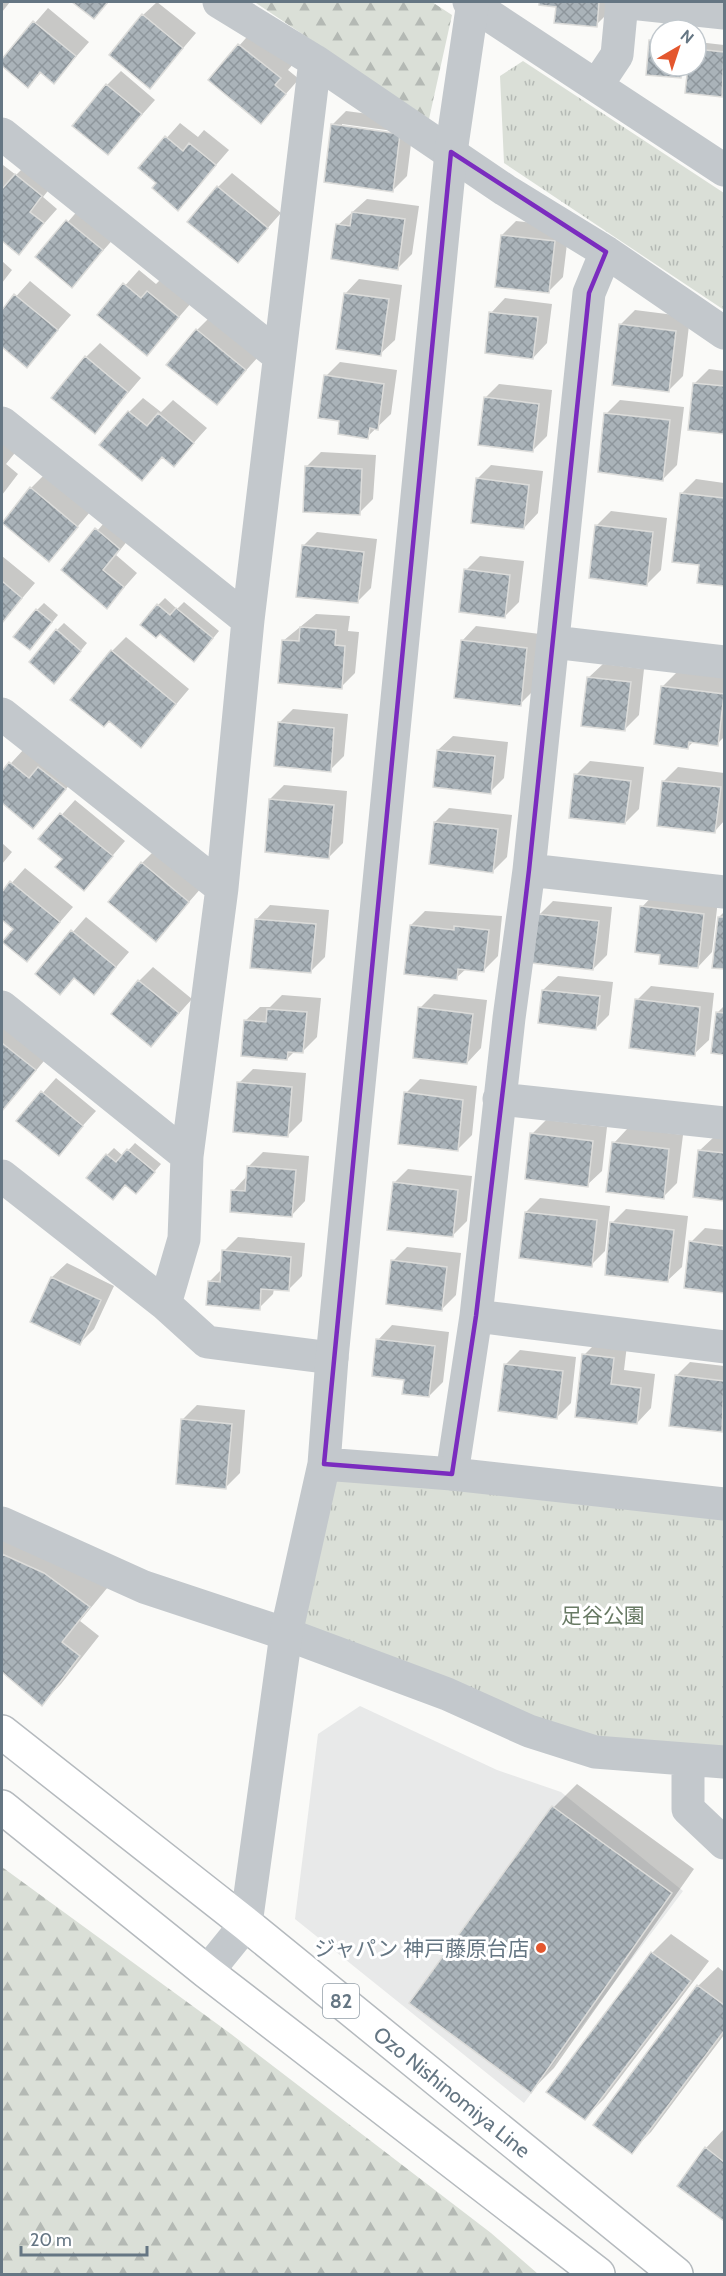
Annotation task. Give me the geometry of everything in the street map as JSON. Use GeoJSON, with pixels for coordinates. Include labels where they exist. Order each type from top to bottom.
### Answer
{"type":"FeatureCollection","features":[{"type":"Feature","properties":{"kind":"main road","name":"Ozo Nishinomiya Line"},"geometry":{"type":"LineString","coordinates":[[2,1732],[246,1924],[676,2274]]}},
{"type":"Feature","properties":{"kind":"main road"},"geometry":{"type":"LineString","coordinates":[[2,1807],[207,1972],[598,2274]]}},
{"type":"Feature","properties":{"kind":"street"},"geometry":{"type":"LineString","coordinates":[[219,2],[315,61],[505,190],[606,252],[724,333]]}},
{"type":"Feature","properties":{"kind":"street"},"geometry":{"type":"LineString","coordinates":[[207,1972],[246,1924],[286,1634],[324,1464],[332,1358],[451,152],[472,2],[724,170]]}},
{"type":"Feature","properties":{"kind":"street"},"geometry":{"type":"LineString","coordinates":[[597,85],[617,55],[621,2],[724,13]]}},
{"type":"Feature","properties":{"kind":"street"},"geometry":{"type":"LineString","coordinates":[[165,1304],[184,1239],[187,1156],[222,888],[248,620],[315,61]]}},
{"type":"Feature","properties":{"kind":"street"},"geometry":{"type":"LineString","coordinates":[[2,134],[278,355]]}},
{"type":"Feature","properties":{"kind":"street"},"geometry":{"type":"LineString","coordinates":[[452,1474],[476,1316],[499,1099],[528,870],[589,293],[606,252]]}},
{"type":"Feature","properties":{"kind":"street"},"geometry":{"type":"LineString","coordinates":[[2,423],[248,620]]}},
{"type":"Feature","properties":{"kind":"street"},"geometry":{"type":"LineString","coordinates":[[553,642],[724,662]]}},
{"type":"Feature","properties":{"kind":"street"},"geometry":{"type":"LineString","coordinates":[[2,714],[222,888]]}},
{"type":"Feature","properties":{"kind":"street"},"geometry":{"type":"LineString","coordinates":[[528,870],[724,891]]}},
{"type":"Feature","properties":{"kind":"street"},"geometry":{"type":"LineString","coordinates":[[2,1007],[187,1156]]}},
{"type":"Feature","properties":{"kind":"street"},"geometry":{"type":"LineString","coordinates":[[499,1099],[724,1123]]}},
{"type":"Feature","properties":{"kind":"street"},"geometry":{"type":"LineString","coordinates":[[2,1176],[165,1304],[207,1342],[332,1358]]}},
{"type":"Feature","properties":{"kind":"street"},"geometry":{"type":"LineString","coordinates":[[476,1316],[724,1347]]}},
{"type":"Feature","properties":{"kind":"street"},"geometry":{"type":"LineString","coordinates":[[324,1464],[452,1474],[724,1504]]}},
{"type":"Feature","properties":{"kind":"street"},"geometry":{"type":"LineString","coordinates":[[2,1523],[144,1587],[286,1634],[447,1694],[529,1731],[595,1752],[724,1762]]}},
{"type":"Feature","properties":{"kind":"street"},"geometry":{"type":"LineString","coordinates":[[688,1760],[688,1809],[724,1843]]}},
{"type":"Feature","properties":{"kind":"highlighted area"},"geometry":{"type":"Polygon","coordinates":[[[451,152],[606,252],[589,293],[529,870],[476,1316],[452,1474],[324,1464],[451,152]]]}},
{"type":"Feature","properties":{"kind":"shaded area"},"geometry":{"type":"Polygon","coordinates":[[[360,1706],[497,1770],[561,1792],[683,1891],[524,2103],[295,1919],[318,1734],[360,1706]]]}},
{"type":"Feature","properties":{"kind":"green space"},"geometry":{"type":"Polygon","coordinates":[[[432,2],[452,15],[429,119],[256,3],[432,2]]]}},
{"type":"Feature","properties":{"kind":"green space"},"geometry":{"type":"Polygon","coordinates":[[[523,61],[724,193],[724,310],[504,163],[500,76],[523,61]]]}},
{"type":"Feature","properties":{"kind":"green space","name":"足谷公園"},"geometry":{"type":"Polygon","coordinates":[[[324,1464],[724,1506],[724,1749],[628,1745],[517,1721],[286,1634],[324,1464]]]}},
{"type":"Feature","properties":{"kind":"green space"},"geometry":{"type":"Polygon","coordinates":[[[2,1867],[231,2034],[491,2233],[538,2274],[2,2274],[2,1867]]]}},
{"type":"Feature","properties":{"kind":"building"},"geometry":{"type":"Polygon","coordinates":[[[72,2],[108,2],[94,19],[72,2]]]}},
{"type":"Feature","properties":{"kind":"building"},"geometry":{"type":"Polygon","coordinates":[[[539,2],[599,2],[597,27],[554,23],[556,7],[539,5],[539,2]]]}},
{"type":"Feature","properties":{"kind":"building"},"geometry":{"type":"Polygon","coordinates":[[[142,14],[183,48],[150,89],[109,55],[142,14]]]}},
{"type":"Feature","properties":{"kind":"building"},"geometry":{"type":"Polygon","coordinates":[[[33,21],[76,56],[54,84],[40,72],[28,88],[2,66],[2,59],[33,21]]]}},
{"type":"Feature","properties":{"kind":"building"},"geometry":{"type":"Polygon","coordinates":[[[238,44],[281,78],[275,85],[286,94],[261,124],[208,80],[238,44]]]}},
{"type":"Feature","properties":{"kind":"building"},"geometry":{"type":"Polygon","coordinates":[[[708,50],[724,52],[722,97],[685,93],[687,78],[708,78],[708,50]]]}},
{"type":"Feature","properties":{"kind":"building"},"geometry":{"type":"Polygon","coordinates":[[[648,52],[648,75],[646,75],[648,52]]]}},
{"type":"Feature","properties":{"kind":"building"},"geometry":{"type":"Polygon","coordinates":[[[106,84],[142,114],[108,155],[72,126],[106,84]]]}},
{"type":"Feature","properties":{"kind":"building"},"geometry":{"type":"Polygon","coordinates":[[[331,124],[400,134],[393,192],[324,182],[331,124]]]}},
{"type":"Feature","properties":{"kind":"building"},"geometry":{"type":"Polygon","coordinates":[[[165,136],[183,151],[189,143],[216,165],[178,211],[152,188],[156,183],[138,168],[165,136]]]}},
{"type":"Feature","properties":{"kind":"building"},"geometry":{"type":"Polygon","coordinates":[[[15,174],[42,196],[30,212],[44,223],[19,255],[2,241],[2,189],[15,174]]]}},
{"type":"Feature","properties":{"kind":"building"},"geometry":{"type":"Polygon","coordinates":[[[217,186],[268,228],[238,263],[187,222],[217,186]]]}},
{"type":"Feature","properties":{"kind":"building"},"geometry":{"type":"Polygon","coordinates":[[[352,212],[405,219],[398,270],[331,259],[336,224],[350,226],[352,212]]]}},
{"type":"Feature","properties":{"kind":"building"},"geometry":{"type":"Polygon","coordinates":[[[66,220],[103,250],[72,288],[35,257],[66,220]]]}},
{"type":"Feature","properties":{"kind":"building"},"geometry":{"type":"Polygon","coordinates":[[[501,235],[555,241],[549,293],[495,287],[501,235]]]}},
{"type":"Feature","properties":{"kind":"building"},"geometry":{"type":"Polygon","coordinates":[[[123,283],[141,298],[147,291],[179,317],[147,356],[97,315],[123,283]]]}},
{"type":"Feature","properties":{"kind":"building"},"geometry":{"type":"Polygon","coordinates":[[[344,293],[389,299],[381,356],[336,349],[344,293]]]}},
{"type":"Feature","properties":{"kind":"building"},"geometry":{"type":"Polygon","coordinates":[[[14,294],[58,330],[27,368],[2,347],[2,310],[14,294]]]}},
{"type":"Feature","properties":{"kind":"building"},"geometry":{"type":"Polygon","coordinates":[[[489,312],[538,317],[533,359],[485,353],[489,312]]]}},
{"type":"Feature","properties":{"kind":"building"},"geometry":{"type":"Polygon","coordinates":[[[619,324],[676,331],[669,392],[612,385],[619,324]]]}},
{"type":"Feature","properties":{"kind":"building"},"geometry":{"type":"Polygon","coordinates":[[[196,329],[246,370],[217,405],[166,365],[196,329]]]}},
{"type":"Feature","properties":{"kind":"building"},"geometry":{"type":"Polygon","coordinates":[[[85,356],[128,392],[95,434],[51,398],[85,356]]]}},
{"type":"Feature","properties":{"kind":"building"},"geometry":{"type":"Polygon","coordinates":[[[324,375],[384,384],[378,430],[370,428],[368,439],[338,434],[339,421],[318,418],[324,375]]]}},
{"type":"Feature","properties":{"kind":"building"},"geometry":{"type":"Polygon","coordinates":[[[693,383],[724,386],[724,434],[688,430],[693,383]]]}},
{"type":"Feature","properties":{"kind":"building"},"geometry":{"type":"Polygon","coordinates":[[[484,397],[539,404],[533,452],[478,445],[484,397]]]}},
{"type":"Feature","properties":{"kind":"building"},"geometry":{"type":"Polygon","coordinates":[[[128,411],[147,426],[158,413],[194,443],[174,467],[162,457],[142,481],[99,445],[128,411]]]}},
{"type":"Feature","properties":{"kind":"building"},"geometry":{"type":"Polygon","coordinates":[[[604,413],[670,420],[663,481],[598,472],[604,413]]]}},
{"type":"Feature","properties":{"kind":"building"},"geometry":{"type":"Polygon","coordinates":[[[305,466],[362,469],[360,515],[303,512],[305,466]]]}},
{"type":"Feature","properties":{"kind":"building"},"geometry":{"type":"Polygon","coordinates":[[[476,478],[529,485],[524,529],[471,523],[476,478]]]}},
{"type":"Feature","properties":{"kind":"building"},"geometry":{"type":"Polygon","coordinates":[[[30,487],[78,527],[49,562],[2,523],[30,487]]]}},
{"type":"Feature","properties":{"kind":"building"},"geometry":{"type":"Polygon","coordinates":[[[680,493],[724,498],[724,586],[697,583],[699,565],[672,562],[680,493]]]}},
{"type":"Feature","properties":{"kind":"building"},"geometry":{"type":"Polygon","coordinates":[[[595,525],[653,532],[647,586],[589,578],[595,525]]]}},
{"type":"Feature","properties":{"kind":"building"},"geometry":{"type":"Polygon","coordinates":[[[95,528],[120,549],[103,570],[124,587],[107,609],[61,570],[95,528]]]}},
{"type":"Feature","properties":{"kind":"building"},"geometry":{"type":"Polygon","coordinates":[[[302,545],[364,552],[358,603],[296,597],[302,545]]]}},
{"type":"Feature","properties":{"kind":"building"},"geometry":{"type":"Polygon","coordinates":[[[464,569],[510,575],[505,618],[459,612],[464,569]]]}},
{"type":"Feature","properties":{"kind":"building"},"geometry":{"type":"Polygon","coordinates":[[[2,581],[22,598],[2,623],[2,581]]]}},
{"type":"Feature","properties":{"kind":"building"},"geometry":{"type":"Polygon","coordinates":[[[157,604],[170,615],[176,608],[213,638],[194,662],[160,634],[156,638],[140,625],[157,604]]]}},
{"type":"Feature","properties":{"kind":"building"},"geometry":{"type":"Polygon","coordinates":[[[36,609],[52,622],[30,650],[13,637],[36,609]]]}},
{"type":"Feature","properties":{"kind":"building"},"geometry":{"type":"Polygon","coordinates":[[[300,627],[336,630],[335,645],[345,646],[342,689],[278,683],[282,640],[299,641],[300,627]]]}},
{"type":"Feature","properties":{"kind":"building"},"geometry":{"type":"Polygon","coordinates":[[[56,629],[81,651],[54,684],[29,662],[56,629]]]}},
{"type":"Feature","properties":{"kind":"building"},"geometry":{"type":"Polygon","coordinates":[[[461,640],[527,648],[521,706],[454,698],[461,640]]]}},
{"type":"Feature","properties":{"kind":"building"},"geometry":{"type":"Polygon","coordinates":[[[111,650],[176,704],[141,748],[109,721],[104,727],[70,700],[111,650]]]}},
{"type":"Feature","properties":{"kind":"building"},"geometry":{"type":"Polygon","coordinates":[[[587,677],[631,682],[625,731],[581,726],[587,677]]]}},
{"type":"Feature","properties":{"kind":"building"},"geometry":{"type":"Polygon","coordinates":[[[661,686],[724,694],[718,746],[689,742],[688,749],[654,744],[661,686]]]}},
{"type":"Feature","properties":{"kind":"building"},"geometry":{"type":"Polygon","coordinates":[[[278,722],[334,728],[331,772],[274,766],[278,722]]]}},
{"type":"Feature","properties":{"kind":"building"},"geometry":{"type":"Polygon","coordinates":[[[437,750],[495,756],[491,794],[433,787],[437,750]]]}},
{"type":"Feature","properties":{"kind":"building"},"geometry":{"type":"Polygon","coordinates":[[[9,762],[29,778],[38,767],[66,789],[33,829],[2,803],[2,771],[9,762]]]}},
{"type":"Feature","properties":{"kind":"building"},"geometry":{"type":"Polygon","coordinates":[[[574,774],[631,781],[625,824],[569,818],[574,774]]]}},
{"type":"Feature","properties":{"kind":"building"},"geometry":{"type":"Polygon","coordinates":[[[662,781],[721,787],[715,833],[657,826],[662,781]]]}},
{"type":"Feature","properties":{"kind":"building"},"geometry":{"type":"Polygon","coordinates":[[[269,799],[334,805],[329,859],[265,852],[269,799]]]}},
{"type":"Feature","properties":{"kind":"building"},"geometry":{"type":"Polygon","coordinates":[[[60,813],[113,856],[84,891],[55,867],[62,859],[38,839],[60,813]]]}},
{"type":"Feature","properties":{"kind":"building"},"geometry":{"type":"Polygon","coordinates":[[[434,822],[498,829],[493,873],[429,864],[434,822]]]}},
{"type":"Feature","properties":{"kind":"building"},"geometry":{"type":"Polygon","coordinates":[[[141,862],[189,902],[156,942],[108,902],[141,862]]]}},
{"type":"Feature","properties":{"kind":"building"},"geometry":{"type":"Polygon","coordinates":[[[10,881],[60,922],[27,962],[2,942],[13,929],[2,920],[2,892],[10,881]]]}},
{"type":"Feature","properties":{"kind":"building"},"geometry":{"type":"Polygon","coordinates":[[[640,906],[704,914],[698,968],[659,964],[660,955],[635,952],[640,906]]]}},
{"type":"Feature","properties":{"kind":"building"},"geometry":{"type":"Polygon","coordinates":[[[538,914],[599,921],[593,970],[532,963],[538,914]]]}},
{"type":"Feature","properties":{"kind":"building"},"geometry":{"type":"Polygon","coordinates":[[[718,917],[724,917],[724,969],[712,968],[718,917]]]}},
{"type":"Feature","properties":{"kind":"building"},"geometry":{"type":"Polygon","coordinates":[[[255,919],[316,924],[311,973],[250,968],[255,919]]]}},
{"type":"Feature","properties":{"kind":"building"},"geometry":{"type":"Polygon","coordinates":[[[410,925],[454,930],[454,926],[489,930],[484,972],[458,969],[457,980],[404,974],[410,925]]]}},
{"type":"Feature","properties":{"kind":"building"},"geometry":{"type":"Polygon","coordinates":[[[71,930],[116,967],[94,995],[74,978],[60,995],[35,974],[71,930]]]}},
{"type":"Feature","properties":{"kind":"building"},"geometry":{"type":"Polygon","coordinates":[[[138,980],[179,1013],[151,1047],[111,1014],[138,980]]]}},
{"type":"Feature","properties":{"kind":"building"},"geometry":{"type":"Polygon","coordinates":[[[542,990],[600,996],[596,1030],[538,1023],[542,990]]]}},
{"type":"Feature","properties":{"kind":"building"},"geometry":{"type":"Polygon","coordinates":[[[635,999],[700,1007],[695,1056],[629,1048],[635,999]]]}},
{"type":"Feature","properties":{"kind":"building"},"geometry":{"type":"Polygon","coordinates":[[[418,1007],[473,1014],[467,1064],[413,1058],[418,1007]]]}},
{"type":"Feature","properties":{"kind":"building"},"geometry":{"type":"Polygon","coordinates":[[[267,1009],[307,1012],[303,1053],[288,1052],[287,1060],[241,1056],[244,1020],[266,1022],[267,1009]]]}},
{"type":"Feature","properties":{"kind":"building"},"geometry":{"type":"Polygon","coordinates":[[[716,1012],[724,1013],[724,1055],[711,1053],[716,1012]]]}},
{"type":"Feature","properties":{"kind":"building"},"geometry":{"type":"Polygon","coordinates":[[[2,1043],[36,1070],[2,1111],[2,1043]]]}},
{"type":"Feature","properties":{"kind":"building"},"geometry":{"type":"Polygon","coordinates":[[[237,1082],[292,1087],[288,1137],[233,1132],[237,1082]]]}},
{"type":"Feature","properties":{"kind":"building"},"geometry":{"type":"Polygon","coordinates":[[[41,1091],[83,1126],[59,1156],[16,1121],[41,1091]]]}},
{"type":"Feature","properties":{"kind":"building"},"geometry":{"type":"Polygon","coordinates":[[[404,1092],[463,1100],[458,1151],[398,1144],[404,1092]]]}},
{"type":"Feature","properties":{"kind":"building"},"geometry":{"type":"Polygon","coordinates":[[[530,1133],[593,1141],[588,1187],[525,1179],[530,1133]]]}},
{"type":"Feature","properties":{"kind":"building"},"geometry":{"type":"Polygon","coordinates":[[[612,1142],[669,1149],[664,1199],[606,1192],[612,1142]]]}},
{"type":"Feature","properties":{"kind":"building"},"geometry":{"type":"Polygon","coordinates":[[[127,1149],[155,1172],[136,1194],[125,1185],[113,1200],[86,1178],[106,1154],[116,1162],[127,1149]]]}},
{"type":"Feature","properties":{"kind":"building"},"geometry":{"type":"Polygon","coordinates":[[[698,1150],[724,1153],[724,1201],[693,1197],[698,1150]]]}},
{"type":"Feature","properties":{"kind":"building"},"geometry":{"type":"Polygon","coordinates":[[[247,1166],[296,1170],[292,1217],[230,1212],[231,1190],[245,1191],[247,1166]]]}},
{"type":"Feature","properties":{"kind":"building"},"geometry":{"type":"Polygon","coordinates":[[[393,1182],[458,1190],[453,1237],[387,1230],[393,1182]]]}},
{"type":"Feature","properties":{"kind":"building"},"geometry":{"type":"Polygon","coordinates":[[[525,1212],[597,1220],[592,1267],[519,1258],[525,1212]]]}},
{"type":"Feature","properties":{"kind":"building"},"geometry":{"type":"Polygon","coordinates":[[[610,1222],[674,1230],[668,1282],[605,1275],[610,1222]]]}},
{"type":"Feature","properties":{"kind":"building"},"geometry":{"type":"Polygon","coordinates":[[[689,1241],[724,1246],[724,1293],[684,1288],[689,1241]]]}},
{"type":"Feature","properties":{"kind":"building"},"geometry":{"type":"Polygon","coordinates":[[[222,1250],[291,1257],[289,1291],[261,1289],[260,1310],[206,1305],[208,1281],[220,1282],[222,1250]]]}},
{"type":"Feature","properties":{"kind":"building"},"geometry":{"type":"Polygon","coordinates":[[[391,1260],[447,1267],[442,1311],[386,1304],[391,1260]]]}},
{"type":"Feature","properties":{"kind":"building"},"geometry":{"type":"Polygon","coordinates":[[[51,1277],[101,1300],[80,1345],[30,1322],[51,1277]]]}},
{"type":"Feature","properties":{"kind":"building"},"geometry":{"type":"Polygon","coordinates":[[[376,1339],[435,1346],[429,1397],[402,1394],[404,1380],[372,1376],[376,1339]]]}},
{"type":"Feature","properties":{"kind":"building"},"geometry":{"type":"Polygon","coordinates":[[[582,1354],[614,1358],[611,1384],[641,1388],[637,1424],[575,1417],[582,1354]]]}},
{"type":"Feature","properties":{"kind":"building"},"geometry":{"type":"Polygon","coordinates":[[[504,1364],[563,1371],[557,1419],[498,1411],[504,1364]]]}},
{"type":"Feature","properties":{"kind":"building"},"geometry":{"type":"Polygon","coordinates":[[[675,1375],[724,1381],[722,1432],[669,1426],[675,1375]]]}},
{"type":"Feature","properties":{"kind":"building"},"geometry":{"type":"Polygon","coordinates":[[[181,1419],[232,1424],[226,1489],[176,1484],[181,1419]]]}},
{"type":"Feature","properties":{"kind":"building"},"geometry":{"type":"Polygon","coordinates":[[[2,1554],[44,1573],[90,1607],[62,1642],[80,1656],[42,1706],[2,1672],[2,1554]]]}},
{"type":"Feature","properties":{"kind":"building"},"geometry":{"type":"Polygon","coordinates":[[[552,1806],[672,1893],[531,2093],[409,2003],[552,1806]]]}},
{"type":"Feature","properties":{"kind":"building"},"geometry":{"type":"Polygon","coordinates":[[[651,1952],[691,1981],[585,2120],[546,2092],[651,1952]]]}},
{"type":"Feature","properties":{"kind":"building"},"geometry":{"type":"Polygon","coordinates":[[[697,1985],[724,2005],[724,2031],[632,2154],[593,2125],[697,1985]]]}},
{"type":"Feature","properties":{"kind":"building"},"geometry":{"type":"Polygon","coordinates":[[[705,2147],[724,2162],[724,2221],[677,2186],[705,2147]]]}},
{"type":"Feature","properties":{"kind":"place","name":"ジャパン 神戸藤原台店"},"geometry":{"type":"Point","coordinates":[541,1948]}}]}
